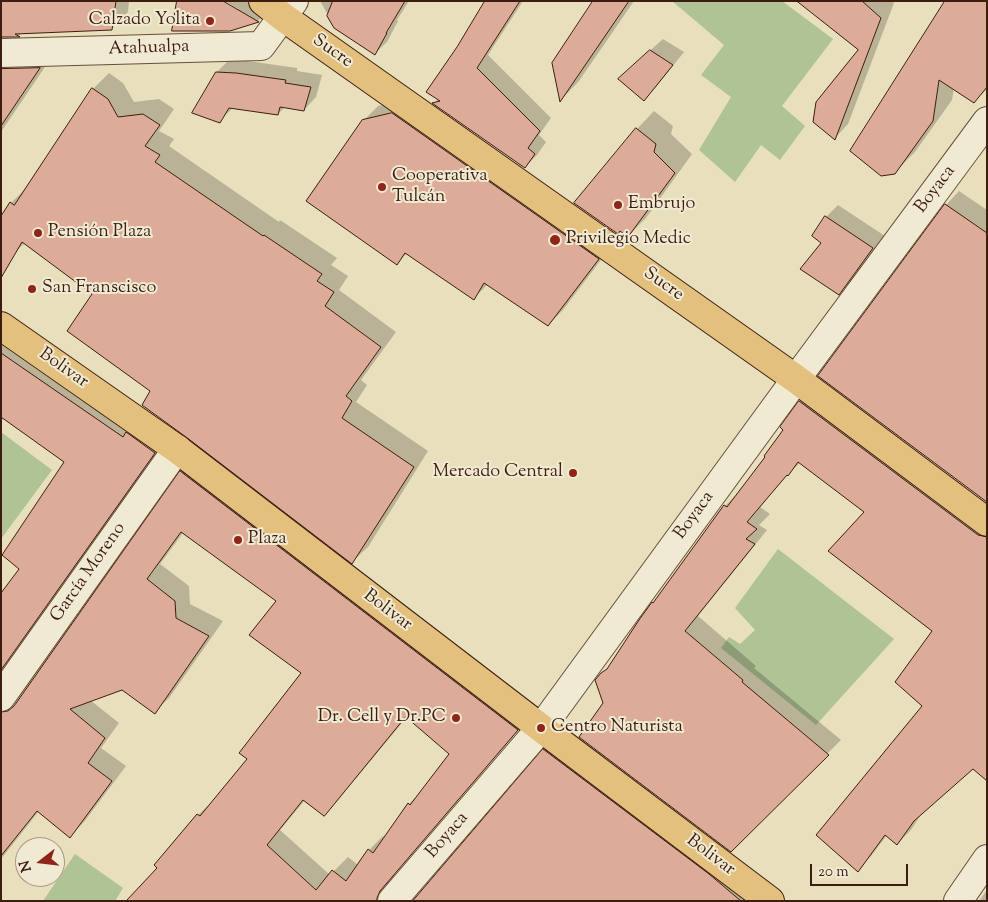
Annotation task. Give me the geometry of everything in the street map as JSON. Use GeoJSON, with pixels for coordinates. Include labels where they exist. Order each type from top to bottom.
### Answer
{"type":"FeatureCollection","features":[{"type":"Feature","properties":{"kind":"main road","name":"Sucre"},"geometry":{"type":"LineString","coordinates":[[280,6],[796,378],[987,522]]}},
{"type":"Feature","properties":{"kind":"main road","name":"Bolivar"},"geometry":{"type":"LineString","coordinates":[[1,326],[176,449],[770,901]]}},
{"type":"Feature","properties":{"kind":"street","name":"Atahualpa"},"geometry":{"type":"LineString","coordinates":[[1,53],[261,46],[280,6]]}},
{"type":"Feature","properties":{"kind":"street","name":"Boyaca"},"geometry":{"type":"LineString","coordinates":[[392,901],[541,728],[796,378],[987,122]]}},
{"type":"Feature","properties":{"kind":"street","name":"García Moreno"},"geometry":{"type":"LineString","coordinates":[[1,697],[176,449]]}},
{"type":"Feature","properties":{"kind":"street"},"geometry":{"type":"LineString","coordinates":[[958,901],[987,860]]}},
{"type":"Feature","properties":{"kind":"green space"},"geometry":{"type":"Polygon","coordinates":[[[672,1],[782,1],[833,39],[782,106],[805,126],[780,160],[761,145],[735,182],[699,150],[731,97],[701,75],[724,45],[672,1]]]}},
{"type":"Feature","properties":{"kind":"green space"},"geometry":{"type":"Polygon","coordinates":[[[1,432],[52,470],[1,539],[1,432]]]}},
{"type":"Feature","properties":{"kind":"green space"},"geometry":{"type":"Polygon","coordinates":[[[778,549],[894,639],[816,725],[721,648],[729,637],[740,644],[755,630],[735,608],[778,549]]]}},
{"type":"Feature","properties":{"kind":"green space"},"geometry":{"type":"Polygon","coordinates":[[[75,854],[123,888],[115,901],[43,901],[53,887],[65,887],[65,869],[75,854]]]}},
{"type":"Feature","properties":{"kind":"building"},"geometry":{"type":"Polygon","coordinates":[[[1,1],[116,1],[112,30],[15,34],[20,37],[1,37],[1,1]]]}},
{"type":"Feature","properties":{"kind":"building","name":"Calzado Yolita"},"geometry":{"type":"Polygon","coordinates":[[[177,1],[223,1],[259,22],[230,31],[172,31],[177,1]]]}},
{"type":"Feature","properties":{"kind":"building"},"geometry":{"type":"Polygon","coordinates":[[[333,1],[405,1],[375,55],[334,28],[327,16],[333,1]]]}},
{"type":"Feature","properties":{"kind":"building"},"geometry":{"type":"Polygon","coordinates":[[[485,1],[520,1],[477,68],[540,131],[528,148],[535,154],[525,168],[432,103],[440,101],[426,92],[457,47],[485,1]]]}},
{"type":"Feature","properties":{"kind":"building"},"geometry":{"type":"Polygon","coordinates":[[[593,1],[629,1],[560,102],[552,63],[593,1]]]}},
{"type":"Feature","properties":{"kind":"building"},"geometry":{"type":"Polygon","coordinates":[[[797,1],[862,1],[881,18],[835,140],[813,122],[816,102],[858,50],[797,1]]]}},
{"type":"Feature","properties":{"kind":"building"},"geometry":{"type":"Polygon","coordinates":[[[945,1],[987,1],[987,87],[974,103],[939,80],[933,121],[895,174],[881,176],[850,151],[945,1]]]}},
{"type":"Feature","properties":{"kind":"building"},"geometry":{"type":"Polygon","coordinates":[[[650,50],[673,65],[644,101],[618,79],[650,50]]]}},
{"type":"Feature","properties":{"kind":"building"},"geometry":{"type":"Polygon","coordinates":[[[40,68],[1,126],[1,69],[40,68]]]}},
{"type":"Feature","properties":{"kind":"building"},"geometry":{"type":"Polygon","coordinates":[[[216,72],[286,80],[285,83],[311,87],[304,111],[280,107],[278,115],[229,108],[220,123],[192,113],[216,72]]]}},
{"type":"Feature","properties":{"kind":"building"},"geometry":{"type":"Polygon","coordinates":[[[92,88],[108,99],[118,117],[143,114],[160,125],[145,146],[160,155],[155,162],[322,274],[317,281],[334,292],[325,306],[381,347],[346,396],[352,401],[342,418],[414,467],[352,564],[142,405],[150,391],[67,331],[92,294],[22,242],[1,278],[1,216],[10,202],[14,205],[92,88]]]}},
{"type":"Feature","properties":{"kind":"building"},"geometry":{"type":"Polygon","coordinates":[[[392,113],[599,259],[548,326],[484,283],[474,300],[405,253],[397,265],[306,201],[362,120],[392,113]]]}},
{"type":"Feature","properties":{"kind":"building"},"geometry":{"type":"Polygon","coordinates":[[[636,128],[656,144],[654,152],[675,173],[628,237],[620,231],[618,234],[574,203],[636,128]]]}},
{"type":"Feature","properties":{"kind":"building"},"geometry":{"type":"Polygon","coordinates":[[[945,204],[987,233],[987,502],[818,376],[945,204]]]}},
{"type":"Feature","properties":{"kind":"building"},"geometry":{"type":"Polygon","coordinates":[[[825,216],[873,248],[839,295],[800,269],[821,243],[812,236],[825,216]]]}},
{"type":"Feature","properties":{"kind":"building"},"geometry":{"type":"Polygon","coordinates":[[[1,353],[123,437],[126,432],[155,453],[1,670],[1,593],[19,569],[2,555],[64,462],[1,417],[1,353]]]}},
{"type":"Feature","properties":{"kind":"building"},"geometry":{"type":"Polygon","coordinates":[[[799,401],[978,535],[987,537],[987,781],[973,769],[914,821],[897,845],[885,835],[858,872],[816,835],[922,706],[895,682],[932,631],[828,551],[864,512],[798,462],[747,522],[757,529],[746,539],[755,544],[685,631],[829,755],[731,852],[579,737],[603,703],[595,680],[607,669],[639,620],[724,505],[727,507],[765,457],[783,430],[780,427],[799,401]]]}},
{"type":"Feature","properties":{"kind":"building"},"geometry":{"type":"Polygon","coordinates":[[[180,471],[518,730],[380,891],[377,901],[126,901],[157,868],[154,865],[197,814],[200,816],[247,759],[239,753],[301,673],[249,635],[276,601],[181,532],[147,579],[175,601],[176,618],[209,636],[155,714],[122,690],[70,709],[105,738],[88,763],[112,781],[70,838],[37,811],[1,856],[1,712],[8,711],[14,706],[180,471]],[[406,717],[324,816],[303,800],[267,845],[316,890],[332,870],[346,881],[368,849],[373,853],[408,803],[410,805],[449,754],[406,717]]]}},
{"type":"Feature","properties":{"kind":"building"},"geometry":{"type":"Polygon","coordinates":[[[543,749],[709,874],[741,901],[413,901],[543,749]]]}},
{"type":"Feature","properties":{"kind":"place","name":"Calzado Yolita"},"geometry":{"type":"Point","coordinates":[210,21]}},
{"type":"Feature","properties":{"kind":"place","name":"Cooperativa Tulcán"},"geometry":{"type":"Point","coordinates":[382,187]}},
{"type":"Feature","properties":{"kind":"place","name":"Embrujo"},"geometry":{"type":"Point","coordinates":[618,205]}},
{"type":"Feature","properties":{"kind":"place","name":"Pensión Plaza"},"geometry":{"type":"Point","coordinates":[38,233]}},
{"type":"Feature","properties":{"kind":"place","name":"Privilegio Medic"},"geometry":{"type":"Point","coordinates":[555,240]}},
{"type":"Feature","properties":{"kind":"place","name":"San Franscisco"},"geometry":{"type":"Point","coordinates":[32,289]}},
{"type":"Feature","properties":{"kind":"place","name":"Mercado Central"},"geometry":{"type":"Point","coordinates":[573,473]}},
{"type":"Feature","properties":{"kind":"place","name":"Plaza"},"geometry":{"type":"Point","coordinates":[238,540]}},
{"type":"Feature","properties":{"kind":"place","name":"Dr. Cell y Dr.PC"},"geometry":{"type":"Point","coordinates":[456,718]}},
{"type":"Feature","properties":{"kind":"place","name":"Centro Naturista"},"geometry":{"type":"Point","coordinates":[541,728]}}]}
